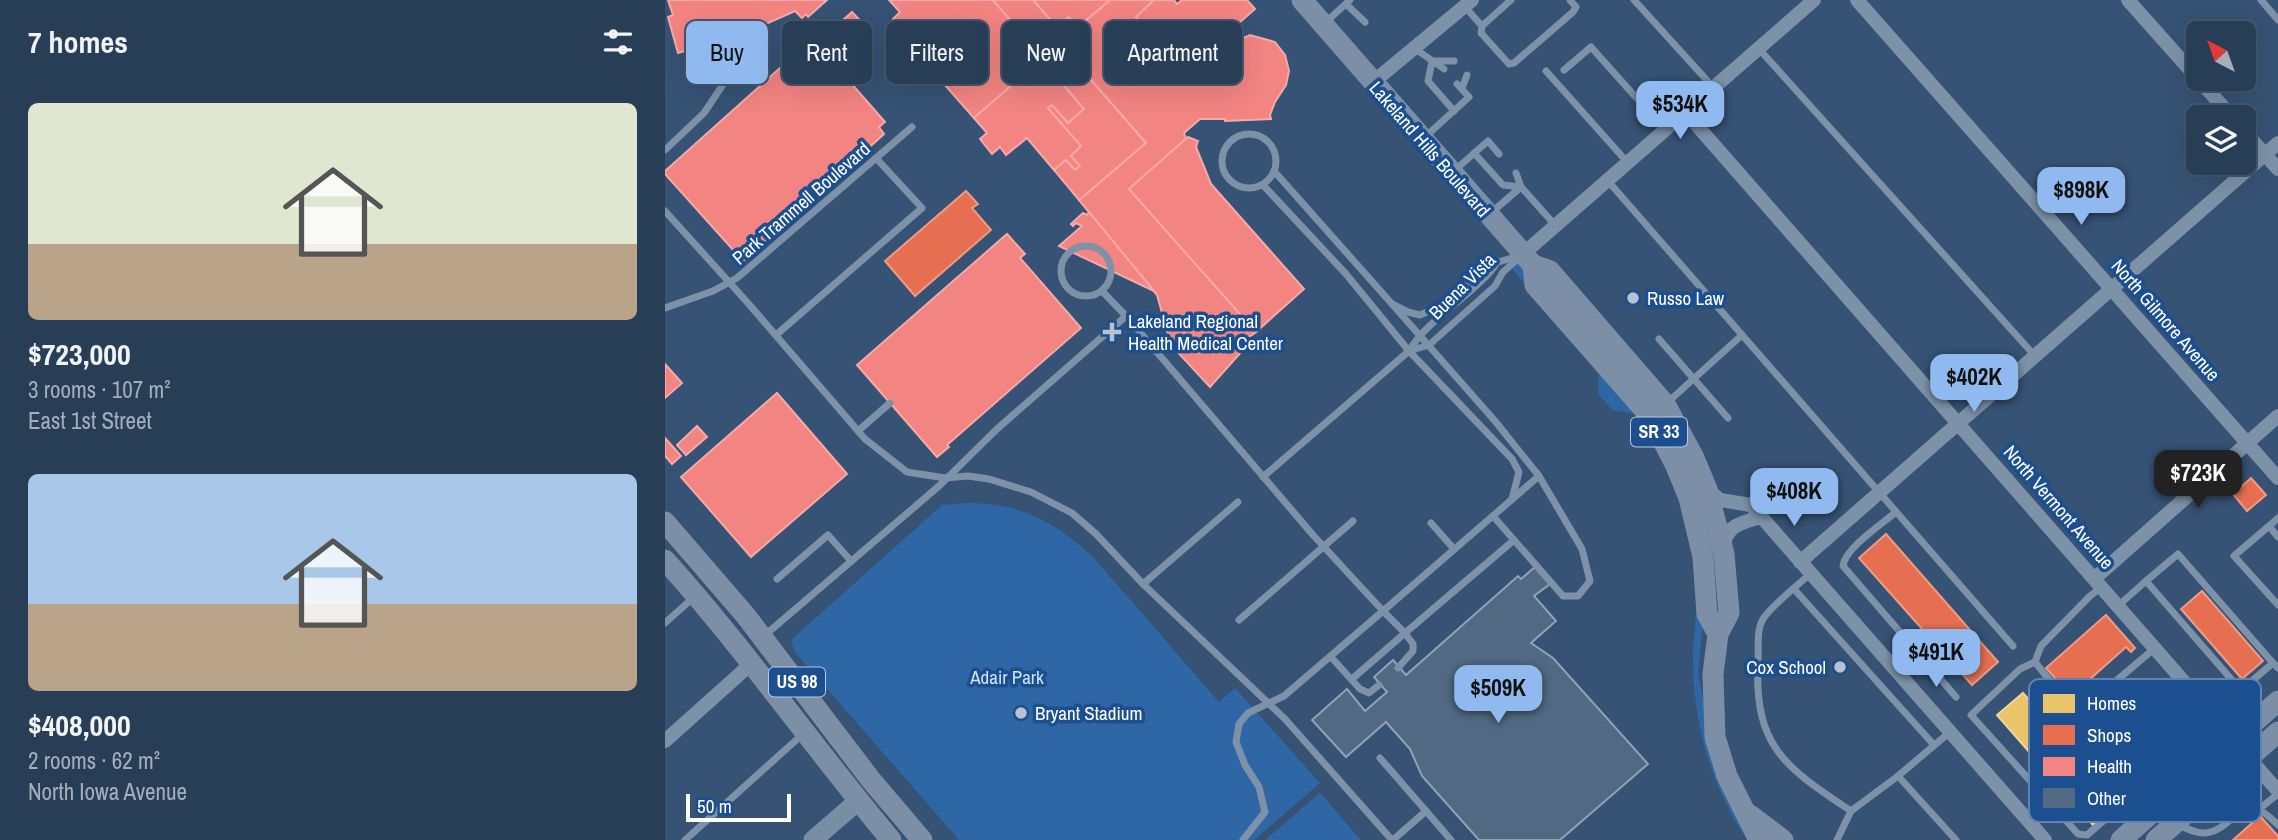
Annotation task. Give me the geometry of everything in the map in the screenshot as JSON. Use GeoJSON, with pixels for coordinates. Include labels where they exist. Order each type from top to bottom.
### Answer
{"type":"FeatureCollection","features":[{"type":"Feature","properties":{"kind":"main road","name":"Lakeland Hills Boulevard"},"geometry":{"type":"LineString","coordinates":[[1302,0],[1528,260],[1550,271],[1665,404],[1707,489],[1724,554],[1729,613],[1718,634],[1713,674],[1715,737],[1727,776],[1759,840]]}},
{"type":"Feature","properties":{"kind":"main road","name":"Lakeland Hills Boulevard"},"geometry":{"type":"LineString","coordinates":[[1528,260],[1535,285],[1650,416],[1676,466],[1689,498],[1703,556],[1707,614],[1718,634]]}},
{"type":"Feature","properties":{"kind":"main road","name":"US 98"},"geometry":{"type":"LineString","coordinates":[[665,522],[763,637],[855,760],[922,840]]}},
{"type":"Feature","properties":{"kind":"main road","name":"US 98"},"geometry":{"type":"LineString","coordinates":[[665,560],[752,663],[891,840]]}},
{"type":"Feature","properties":{"kind":"main road"},"geometry":{"type":"LineString","coordinates":[[2261,716],[2278,701]]}},
{"type":"Feature","properties":{"kind":"main road"},"geometry":{"type":"LineString","coordinates":[[2261,747],[2278,732]]}},
{"type":"Feature","properties":{"kind":"main road"},"geometry":{"type":"LineString","coordinates":[[858,801],[908,824]]}},
{"type":"Feature","properties":{"kind":"main road","name":"Lakeland Hills Boulevard"},"geometry":{"type":"LineString","coordinates":[[1746,811],[1783,840]]}},
{"type":"Feature","properties":{"kind":"main road"},"geometry":{"type":"LineString","coordinates":[[2121,840],[2141,822]]}},
{"type":"Feature","properties":{"kind":"main road"},"geometry":{"type":"LineString","coordinates":[[2157,840],[2175,823]]}},
{"type":"Feature","properties":{"kind":"street"},"geometry":{"type":"LineString","coordinates":[[1528,260],[1556,226],[1814,0]]}},
{"type":"Feature","properties":{"kind":"street","name":"North Gilmore Avenue"},"geometry":{"type":"LineString","coordinates":[[1857,0],[2278,478]]}},
{"type":"Feature","properties":{"kind":"street"},"geometry":{"type":"LineString","coordinates":[[2128,0],[2221,105]]}},
{"type":"Feature","properties":{"kind":"street"},"geometry":{"type":"LineString","coordinates":[[1372,83],[1468,3]]}},
{"type":"Feature","properties":{"kind":"street","name":"North Vermont Avenue"},"geometry":{"type":"LineString","coordinates":[[1686,113],[2182,679]]}},
{"type":"Feature","properties":{"kind":"street"},"geometry":{"type":"LineString","coordinates":[[1800,562],[2278,143]]}},
{"type":"Feature","properties":{"kind":"street"},"geometry":{"type":"LineString","coordinates":[[2256,144],[2278,169]]}},
{"type":"Feature","properties":{"kind":"street"},"geometry":{"type":"LineString","coordinates":[[2099,582],[2278,416]]}},
{"type":"Feature","properties":{"kind":"street"},"geometry":{"type":"LineString","coordinates":[[1707,489],[1720,500],[1751,505],[2029,822]]}},
{"type":"Feature","properties":{"kind":"street"},"geometry":{"type":"LineString","coordinates":[[1724,554],[1724,537],[1730,529],[1762,517]]}},
{"type":"Feature","properties":{"kind":"street"},"geometry":{"type":"LineString","coordinates":[[665,741],[752,663]]}},
{"type":"Feature","properties":{"kind":"street"},"geometry":{"type":"LineString","coordinates":[[2261,771],[2277,789]]}},
{"type":"Feature","properties":{"kind":"street"},"geometry":{"type":"LineString","coordinates":[[813,840],[858,801]]}},
{"type":"Feature","properties":{"kind":"street"},"geometry":{"type":"LineString","coordinates":[[2029,822],[2045,840]]}},
{"type":"Feature","properties":{"kind":"lane"},"geometry":{"type":"LineString","coordinates":[[1482,26],[1511,0]]}},
{"type":"Feature","properties":{"kind":"lane"},"geometry":{"type":"LineString","coordinates":[[1468,3],[1482,26],[1481,33],[1509,64],[1514,64],[1573,12],[1576,7],[1570,0]]}},
{"type":"Feature","properties":{"kind":"lane"},"geometry":{"type":"LineString","coordinates":[[1634,0],[1713,87]]}},
{"type":"Feature","properties":{"kind":"lane"},"geometry":{"type":"LineString","coordinates":[[2261,0],[2278,20]]}},
{"type":"Feature","properties":{"kind":"lane"},"geometry":{"type":"LineString","coordinates":[[1323,25],[1348,2],[1365,22]]}},
{"type":"Feature","properties":{"kind":"lane"},"geometry":{"type":"LineString","coordinates":[[1565,70],[1591,47],[1666,131]]}},
{"type":"Feature","properties":{"kind":"lane"},"geometry":{"type":"LineString","coordinates":[[1414,48],[1444,69]]}},
{"type":"Feature","properties":{"kind":"lane"},"geometry":{"type":"LineString","coordinates":[[1758,48],[2035,356]]}},
{"type":"Feature","properties":{"kind":"lane"},"geometry":{"type":"LineString","coordinates":[[1432,61],[1454,61]]}},
{"type":"Feature","properties":{"kind":"lane"},"geometry":{"type":"LineString","coordinates":[[1432,61],[1428,81],[1454,111]]}},
{"type":"Feature","properties":{"kind":"lane"},"geometry":{"type":"LineString","coordinates":[[1546,71],[1628,163]]}},
{"type":"Feature","properties":{"kind":"lane"},"geometry":{"type":"LineString","coordinates":[[1422,140],[1469,97],[1459,86],[1467,75]]}},
{"type":"Feature","properties":{"kind":"lane"},"geometry":{"type":"LineString","coordinates":[[665,150],[705,113],[723,84]]}},
{"type":"Feature","properties":{"kind":"lane","name":"Park Trammell Boulevard"},"geometry":{"type":"LineString","coordinates":[[665,308],[713,292],[737,278],[912,127]]}},
{"type":"Feature","properties":{"kind":"lane"},"geometry":{"type":"LineString","coordinates":[[1244,134],[1263,138],[1274,152],[1274,171],[1263,184],[1255,188],[1238,187],[1225,176],[1221,159],[1228,143],[1244,134]]}},
{"type":"Feature","properties":{"kind":"lane"},"geometry":{"type":"LineString","coordinates":[[1451,173],[1487,141],[1499,154]]}},
{"type":"Feature","properties":{"kind":"lane"},"geometry":{"type":"LineString","coordinates":[[1474,153],[1503,185],[1521,187]]}},
{"type":"Feature","properties":{"kind":"lane"},"geometry":{"type":"LineString","coordinates":[[776,335],[922,208],[876,158]]}},
{"type":"Feature","properties":{"kind":"lane"},"geometry":{"type":"LineString","coordinates":[[1274,171],[1429,345],[1539,476],[1582,549],[1590,581],[1585,590],[1578,596],[1563,596],[1493,516]]}},
{"type":"Feature","properties":{"kind":"lane"},"geometry":{"type":"LineString","coordinates":[[1516,173],[1521,187],[1556,226]]}},
{"type":"Feature","properties":{"kind":"lane"},"geometry":{"type":"LineString","coordinates":[[1608,181],[2013,646]]}},
{"type":"Feature","properties":{"kind":"lane"},"geometry":{"type":"LineString","coordinates":[[1263,184],[1346,274],[1409,351],[1512,459],[1519,472],[1511,500]]}},
{"type":"Feature","properties":{"kind":"lane"},"geometry":{"type":"LineString","coordinates":[[1489,215],[1521,187]]}},
{"type":"Feature","properties":{"kind":"lane"},"geometry":{"type":"LineString","coordinates":[[665,211],[865,439],[907,472],[945,478],[968,476],[989,479],[1031,492],[1072,513],[1289,723],[1392,840],[1426,811]]}},
{"type":"Feature","properties":{"kind":"lane"},"geometry":{"type":"LineString","coordinates":[[1090,246],[1104,254],[1111,269],[1108,285],[1102,291],[1086,297],[1070,292],[1061,278],[1062,261],[1067,254],[1074,249],[1090,246]]}},
{"type":"Feature","properties":{"kind":"lane"},"geometry":{"type":"LineString","coordinates":[[1392,303],[1420,315],[1445,304],[1488,265],[1528,260]]}},
{"type":"Feature","properties":{"kind":"lane","name":"Buena Vista"},"geometry":{"type":"LineString","coordinates":[[1429,345],[1495,286],[1503,272],[1528,260]]}},
{"type":"Feature","properties":{"kind":"lane"},"geometry":{"type":"LineString","coordinates":[[1263,477],[1409,351],[1419,334],[1463,298],[1496,264]]}},
{"type":"Feature","properties":{"kind":"lane"},"geometry":{"type":"LineString","coordinates":[[1102,291],[1323,546],[1405,633],[1413,645],[1413,651],[1398,668]]}},
{"type":"Feature","properties":{"kind":"lane"},"geometry":{"type":"LineString","coordinates":[[763,637],[939,486],[1126,316]]}},
{"type":"Feature","properties":{"kind":"lane"},"geometry":{"type":"LineString","coordinates":[[1665,404],[1742,335]]}},
{"type":"Feature","properties":{"kind":"lane"},"geometry":{"type":"LineString","coordinates":[[1659,339],[1728,418]]}},
{"type":"Feature","properties":{"kind":"lane"},"geometry":{"type":"LineString","coordinates":[[1409,351],[1429,345]]}},
{"type":"Feature","properties":{"kind":"lane"},"geometry":{"type":"LineString","coordinates":[[858,431],[890,403]]}},
{"type":"Feature","properties":{"kind":"lane"},"geometry":{"type":"LineString","coordinates":[[1243,840],[1265,812],[1259,787],[1235,742],[1239,724],[1248,713],[1285,696],[1539,476]]}},
{"type":"Feature","properties":{"kind":"lane"},"geometry":{"type":"LineString","coordinates":[[1143,584],[1238,502]]}},
{"type":"Feature","properties":{"kind":"lane"},"geometry":{"type":"LineString","coordinates":[[1896,512],[1851,550],[1844,558],[1843,566],[1956,697]]}},
{"type":"Feature","properties":{"kind":"lane"},"geometry":{"type":"LineString","coordinates":[[2278,517],[2234,556],[2278,606]]}},
{"type":"Feature","properties":{"kind":"lane"},"geometry":{"type":"LineString","coordinates":[[1239,620],[1353,521]]}},
{"type":"Feature","properties":{"kind":"lane"},"geometry":{"type":"LineString","coordinates":[[1431,523],[1454,549]]}},
{"type":"Feature","properties":{"kind":"lane"},"geometry":{"type":"LineString","coordinates":[[2269,526],[2278,537]]}},
{"type":"Feature","properties":{"kind":"lane"},"geometry":{"type":"LineString","coordinates":[[777,579],[828,535],[851,561]]}},
{"type":"Feature","properties":{"kind":"lane"},"geometry":{"type":"LineString","coordinates":[[1352,680],[1514,540]]}},
{"type":"Feature","properties":{"kind":"lane"},"geometry":{"type":"LineString","coordinates":[[2119,605],[2178,554],[2276,666],[2256,679]]}},
{"type":"Feature","properties":{"kind":"lane"},"geometry":{"type":"LineString","coordinates":[[1810,574],[1764,618],[1759,629],[1757,689],[1763,726],[1772,744],[1795,772],[1851,811]]}},
{"type":"Feature","properties":{"kind":"lane"},"geometry":{"type":"LineString","coordinates":[[2146,581],[2231,679]]}},
{"type":"Feature","properties":{"kind":"lane"},"geometry":{"type":"LineString","coordinates":[[2029,780],[1971,715],[2020,669],[2035,662],[2041,646],[2099,582]]}},
{"type":"Feature","properties":{"kind":"lane"},"geometry":{"type":"LineString","coordinates":[[1794,589],[1934,745]]}},
{"type":"Feature","properties":{"kind":"lane"},"geometry":{"type":"LineString","coordinates":[[665,624],[697,595]]}},
{"type":"Feature","properties":{"kind":"lane"},"geometry":{"type":"LineString","coordinates":[[2118,679],[2155,648]]}},
{"type":"Feature","properties":{"kind":"lane"},"geometry":{"type":"LineString","coordinates":[[1331,657],[1360,689],[1369,693],[1379,685]]}},
{"type":"Feature","properties":{"kind":"lane"},"geometry":{"type":"LineString","coordinates":[[2035,662],[2049,679]]}},
{"type":"Feature","properties":{"kind":"lane"},"geometry":{"type":"LineString","coordinates":[[685,840],[804,732]]}},
{"type":"Feature","properties":{"kind":"lane"},"geometry":{"type":"LineString","coordinates":[[1837,840],[1851,811],[1950,732]]}},
{"type":"Feature","properties":{"kind":"lane"},"geometry":{"type":"LineString","coordinates":[[1380,758],[1451,840]]}},
{"type":"Feature","properties":{"kind":"lane"},"geometry":{"type":"LineString","coordinates":[[1898,776],[1956,840]]}},
{"type":"Feature","properties":{"kind":"lane"},"geometry":{"type":"LineString","coordinates":[[2261,807],[2277,789]]}},
{"type":"Feature","properties":{"kind":"lane"},"geometry":{"type":"LineString","coordinates":[[2261,811],[2278,825]]}},
{"type":"Feature","properties":{"kind":"lane"},"geometry":{"type":"LineString","coordinates":[[2067,822],[2078,834],[2087,835],[2102,822]]}},
{"type":"Feature","properties":{"kind":"lane"},"geometry":{"type":"LineString","coordinates":[[2175,823],[2206,833],[2215,831],[2226,822]]}},
{"type":"Feature","properties":{"kind":"green space"},"geometry":{"type":"Polygon","coordinates":[[[1515,256],[1651,413],[1707,579],[1698,674],[1706,711],[1747,840],[1715,780],[1697,715],[1693,669],[1697,593],[1695,568],[1687,527],[1675,488],[1636,414],[1612,410],[1598,394],[1599,370],[1506,262],[1515,256]]]}},
{"type":"Feature","properties":{"kind":"green space","name":"Adair Park"},"geometry":{"type":"Polygon","coordinates":[[[967,503],[1020,511],[1051,525],[1080,545],[1219,702],[1235,688],[1320,783],[1254,840],[959,840],[794,651],[791,640],[942,505],[967,503]]]}},
{"type":"Feature","properties":{"kind":"green space"},"geometry":{"type":"Polygon","coordinates":[[[1320,793],[1361,840],[1265,840],[1320,793]]]}},
{"type":"Feature","properties":{"kind":"building: Homes"},"geometry":{"type":"Polygon","coordinates":[[[2023,693],[2029,700],[2029,752],[1997,715],[2023,693]]]}},
{"type":"Feature","properties":{"kind":"building: Shops"},"geometry":{"type":"Polygon","coordinates":[[[966,191],[978,204],[972,208],[991,230],[915,296],[885,261],[966,191]]]}},
{"type":"Feature","properties":{"kind":"building: Shops"},"geometry":{"type":"Polygon","coordinates":[[[2251,478],[2266,495],[2247,511],[2233,494],[2251,478]]]}},
{"type":"Feature","properties":{"kind":"building: Shops"},"geometry":{"type":"Polygon","coordinates":[[[1886,534],[1998,662],[1972,685],[1859,558],[1886,534]]]}},
{"type":"Feature","properties":{"kind":"building: Shops"},"geometry":{"type":"Polygon","coordinates":[[[2202,591],[2263,661],[2242,679],[2181,609],[2202,591]]]}},
{"type":"Feature","properties":{"kind":"building: Shops"},"geometry":{"type":"Polygon","coordinates":[[[2106,615],[2135,648],[2131,652],[2126,647],[2090,679],[2056,679],[2046,668],[2106,615]]]}},
{"type":"Feature","properties":{"kind":"building: Shops"},"geometry":{"type":"Polygon","coordinates":[[[2261,817],[2278,836],[2278,840],[2233,840],[2253,822],[2261,822],[2261,817]]]}},
{"type":"Feature","properties":{"kind":"building: Health"},"geometry":{"type":"Polygon","coordinates":[[[668,0],[827,0],[808,17],[806,14],[802,18],[795,11],[768,23],[686,21],[686,51],[678,53],[668,17],[673,15],[668,0]]]}},
{"type":"Feature","properties":{"kind":"building: Health"},"geometry":{"type":"Polygon","coordinates":[[[889,0],[993,0],[1011,21],[1002,21],[1002,84],[1013,84],[974,118],[944,84],[988,84],[988,21],[893,21],[900,12],[889,0]]]}},
{"type":"Feature","properties":{"kind":"building: Health"},"geometry":{"type":"Polygon","coordinates":[[[993,0],[1033,0],[1052,21],[1011,21],[993,0]]]}},
{"type":"Feature","properties":{"kind":"building: Health"},"geometry":{"type":"Polygon","coordinates":[[[1033,0],[1110,0],[1085,21],[1073,21],[1069,17],[1064,21],[1052,21],[1033,0]]]}},
{"type":"Feature","properties":{"kind":"building: Health"},"geometry":{"type":"Polygon","coordinates":[[[1110,0],[1154,0],[1136,17],[1140,21],[1104,21],[1104,84],[1242,84],[1242,38],[1250,35],[1275,42],[1285,55],[1289,71],[1286,85],[1275,102],[1271,119],[1200,119],[1184,133],[1186,139],[1129,189],[1256,332],[1241,344],[1244,349],[1210,387],[1171,345],[1157,295],[1079,200],[1146,143],[1090,79],[1090,21],[1085,21],[1110,0]]]}},
{"type":"Feature","properties":{"kind":"building: Health"},"geometry":{"type":"Polygon","coordinates":[[[1154,0],[1174,0],[1177,4],[1182,0],[1247,0],[1255,9],[1241,21],[1140,21],[1136,17],[1154,0]]]}},
{"type":"Feature","properties":{"kind":"building: Health"},"geometry":{"type":"Polygon","coordinates":[[[852,12],[860,21],[842,21],[852,12]]]}},
{"type":"Feature","properties":{"kind":"building: Health"},"geometry":{"type":"Polygon","coordinates":[[[782,66],[782,84],[852,84],[885,122],[879,127],[884,134],[743,261],[665,171],[762,84],[768,84],[768,79],[782,66]]]}},
{"type":"Feature","properties":{"kind":"building: Health"},"geometry":{"type":"Polygon","coordinates":[[[1090,79],[1146,143],[1079,200],[1054,170],[1066,160],[1075,170],[1080,166],[1071,156],[1081,146],[1048,108],[1052,105],[1068,123],[1084,109],[1063,84],[1090,84],[1090,79]]]}},
{"type":"Feature","properties":{"kind":"building: Health"},"geometry":{"type":"Polygon","coordinates":[[[1013,84],[1063,84],[1084,109],[1068,123],[1052,105],[1048,108],[1081,146],[1071,156],[1080,166],[1075,170],[1066,160],[1054,170],[1027,138],[1006,155],[1000,147],[992,154],[980,139],[987,133],[974,118],[1013,84]]]}},
{"type":"Feature","properties":{"kind":"building: Health"},"geometry":{"type":"Polygon","coordinates":[[[1188,137],[1198,141],[1196,147],[1211,184],[1304,289],[1256,332],[1129,189],[1188,137]]]}},
{"type":"Feature","properties":{"kind":"building: Health"},"geometry":{"type":"Polygon","coordinates":[[[1089,212],[1154,291],[1059,246],[1082,226],[1071,224],[1083,213],[1087,215],[1089,212]]]}},
{"type":"Feature","properties":{"kind":"building: Health"},"geometry":{"type":"Polygon","coordinates":[[[1007,234],[1025,254],[1020,258],[1081,328],[947,445],[949,447],[937,457],[857,365],[1007,234]]]}},
{"type":"Feature","properties":{"kind":"building: Health"},"geometry":{"type":"Polygon","coordinates":[[[665,364],[682,383],[665,398],[665,364]]]}},
{"type":"Feature","properties":{"kind":"building: Health"},"geometry":{"type":"Polygon","coordinates":[[[777,393],[847,474],[751,557],[681,477],[777,393]]]}},
{"type":"Feature","properties":{"kind":"building: Health"},"geometry":{"type":"Polygon","coordinates":[[[697,426],[707,437],[686,455],[677,445],[697,426]]]}},
{"type":"Feature","properties":{"kind":"building: Health"},"geometry":{"type":"Polygon","coordinates":[[[665,438],[681,456],[672,464],[665,456],[665,438]]]}},
{"type":"Feature","properties":{"kind":"building: Other"},"geometry":{"type":"Polygon","coordinates":[[[1535,567],[1550,584],[1534,596],[1556,621],[1531,643],[1553,658],[1648,764],[1560,840],[1479,840],[1422,776],[1410,749],[1386,722],[1346,757],[1312,720],[1347,689],[1365,711],[1387,692],[1374,677],[1393,660],[1406,675],[1518,576],[1521,579],[1535,567]]]}},
{"type":"Feature","properties":{"kind":"place","name":"Russo Law"},"geometry":{"type":"Point","coordinates":[1633,298]}},
{"type":"Feature","properties":{"kind":"place","name":"Lakeland Regional Health Medical Center"},"geometry":{"type":"Point","coordinates":[1112,332]}},
{"type":"Feature","properties":{"kind":"place","name":"Cox School"},"geometry":{"type":"Point","coordinates":[1840,667]}},
{"type":"Feature","properties":{"kind":"place","name":"Bryant Stadium"},"geometry":{"type":"Point","coordinates":[1021,713]}}]}
